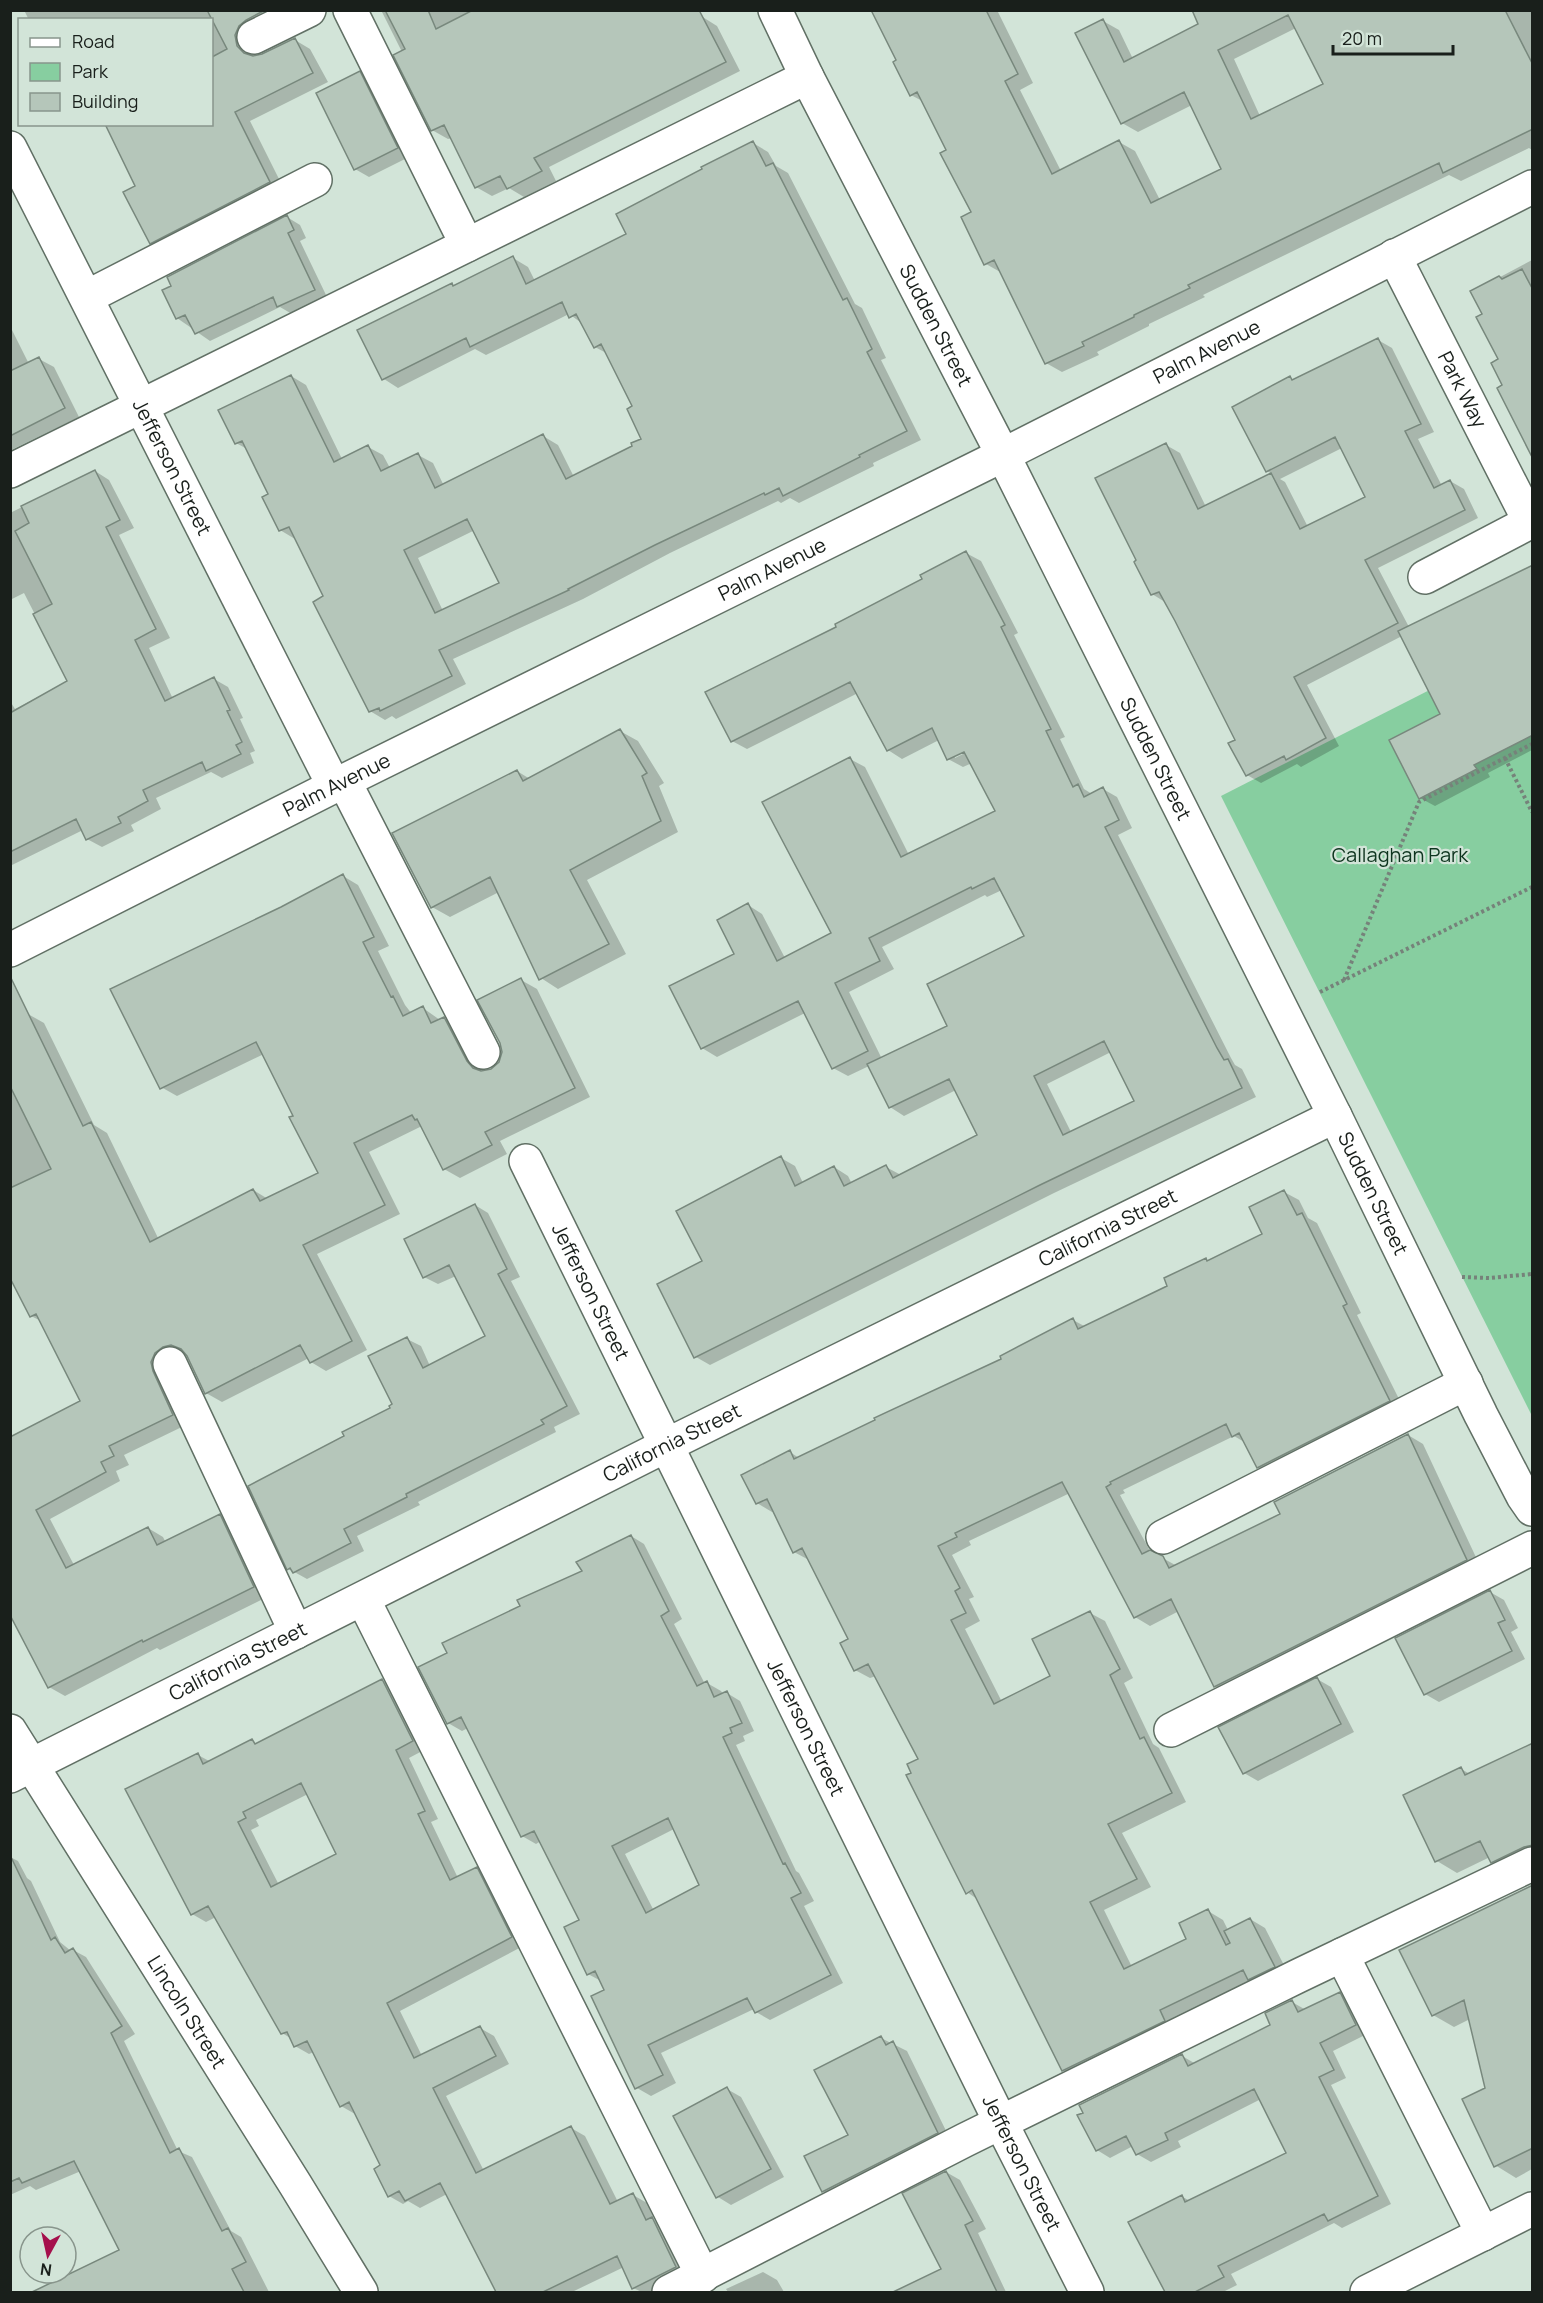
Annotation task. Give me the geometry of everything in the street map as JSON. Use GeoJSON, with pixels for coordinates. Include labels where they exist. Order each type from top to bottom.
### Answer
{"type":"FeatureCollection","features":[{"type":"Feature","properties":{"kind":"street"},"geometry":{"type":"LineString","coordinates":[[254,37],[309,10]]}},
{"type":"Feature","properties":{"kind":"street"},"geometry":{"type":"LineString","coordinates":[[350,10],[467,245]]}},
{"type":"Feature","properties":{"kind":"street","name":"Sudden Street"},"geometry":{"type":"LineString","coordinates":[[775,10],[807,77],[1003,455],[1523,1496],[1533,1509]]}},
{"type":"Feature","properties":{"kind":"street"},"geometry":{"type":"LineString","coordinates":[[10,471],[807,77]]}},
{"type":"Feature","properties":{"kind":"street","name":"Jefferson Street"},"geometry":{"type":"LineString","coordinates":[[10,148],[339,784],[483,1052]]}},
{"type":"Feature","properties":{"kind":"street"},"geometry":{"type":"LineString","coordinates":[[87,297],[315,180]]}},
{"type":"Feature","properties":{"kind":"street","name":"Palm Avenue"},"geometry":{"type":"LineString","coordinates":[[10,950],[1003,455],[1533,187]]}},
{"type":"Feature","properties":{"kind":"street","name":"Park Way"},"geometry":{"type":"LineString","coordinates":[[1394,256],[1531,521],[1425,577]]}},
{"type":"Feature","properties":{"kind":"street","name":"California Street"},"geometry":{"type":"LineString","coordinates":[[21,1771],[667,1445],[1335,1116]]}},
{"type":"Feature","properties":{"kind":"street","name":"Jefferson Street"},"geometry":{"type":"LineString","coordinates":[[526,1161],[1001,2123],[1087,2292]]}},
{"type":"Feature","properties":{"kind":"street"},"geometry":{"type":"LineString","coordinates":[[170,1364],[296,1632]]}},
{"type":"Feature","properties":{"kind":"street"},"geometry":{"type":"LineString","coordinates":[[1163,1537],[1466,1383]]}},
{"type":"Feature","properties":{"kind":"street"},"geometry":{"type":"LineString","coordinates":[[1171,1730],[1533,1548]]}},
{"type":"Feature","properties":{"kind":"street"},"geometry":{"type":"LineString","coordinates":[[363,1599],[703,2276]]}},
{"type":"Feature","properties":{"kind":"street","name":"Lincoln Street"},"geometry":{"type":"LineString","coordinates":[[10,1731],[21,1771],[296,2184],[361,2292]]}},
{"type":"Feature","properties":{"kind":"street"},"geometry":{"type":"LineString","coordinates":[[669,2292],[1001,2123],[1342,1954],[1533,1864]]}},
{"type":"Feature","properties":{"kind":"street"},"geometry":{"type":"LineString","coordinates":[[1342,1954],[1483,2234]]}},
{"type":"Feature","properties":{"kind":"street"},"geometry":{"type":"LineString","coordinates":[[1368,2292],[1533,2209]]}},
{"type":"Feature","properties":{"kind":"path"},"geometry":{"type":"LineString","coordinates":[[1344,980],[1419,802],[1533,744]]}},
{"type":"Feature","properties":{"kind":"path"},"geometry":{"type":"LineString","coordinates":[[1505,758],[1533,812]]}},
{"type":"Feature","properties":{"kind":"path"},"geometry":{"type":"LineString","coordinates":[[1320,992],[1533,887]]}},
{"type":"Feature","properties":{"kind":"path"},"geometry":{"type":"LineString","coordinates":[[1462,1277],[1489,1278],[1533,1274]]}},
{"type":"Feature","properties":{"kind":"green space","name":"Callaghan Park"},"geometry":{"type":"Polygon","coordinates":[[[1532,638],[1532,1416],[1221,796],[1532,638]]]}},
{"type":"Feature","properties":{"kind":"building"},"geometry":{"type":"Polygon","coordinates":[[[207,10],[265,10],[239,26],[235,35],[237,46],[244,53],[253,56],[295,38],[313,73],[235,112],[270,182],[150,244],[123,192],[135,186],[106,126],[213,126],[213,56],[227,49],[207,10]]]}},
{"type":"Feature","properties":{"kind":"building"},"geometry":{"type":"Polygon","coordinates":[[[385,10],[428,10],[436,29],[473,10],[699,10],[726,62],[534,158],[542,171],[507,189],[500,176],[475,188],[444,125],[431,131],[393,55],[405,49],[385,10]]]}},
{"type":"Feature","properties":{"kind":"building"},"geometry":{"type":"Polygon","coordinates":[[[871,10],[986,10],[1018,74],[1005,81],[1052,174],[1119,140],[1151,203],[1221,169],[1184,92],[1121,124],[1075,33],[1103,19],[1124,62],[1198,24],[1192,10],[1505,10],[1533,65],[1533,129],[1443,173],[1439,163],[1188,285],[1190,288],[1082,342],[1084,346],[1045,364],[994,260],[984,265],[961,217],[971,212],[940,153],[946,150],[917,92],[910,96],[893,62],[896,60],[871,10]],[[1288,15],[1218,50],[1251,119],[1323,84],[1288,15]]]}},
{"type":"Feature","properties":{"kind":"building"},"geometry":{"type":"Polygon","coordinates":[[[360,71],[398,148],[354,170],[316,93],[360,71]]]}},
{"type":"Feature","properties":{"kind":"building"},"geometry":{"type":"Polygon","coordinates":[[[753,141],[766,166],[773,163],[843,300],[847,298],[872,349],[867,352],[907,431],[783,496],[779,488],[765,495],[764,493],[655,545],[569,590],[439,650],[452,676],[380,711],[379,708],[369,712],[313,602],[323,596],[289,527],[279,531],[262,497],[268,494],[242,441],[235,444],[218,410],[291,375],[334,462],[368,445],[381,471],[418,453],[435,488],[543,434],[566,479],[632,446],[631,443],[641,439],[627,409],[632,406],[601,344],[594,348],[576,314],[569,318],[562,302],[470,347],[466,338],[382,380],[357,330],[513,256],[526,284],[626,234],[616,214],[702,169],[701,167],[753,141]],[[467,519],[404,550],[435,613],[499,583],[467,519]]]}},
{"type":"Feature","properties":{"kind":"building"},"geometry":{"type":"Polygon","coordinates":[[[287,215],[294,230],[288,233],[315,290],[277,307],[273,297],[195,334],[185,315],[176,319],[162,290],[171,286],[167,277],[287,215]]]}},
{"type":"Feature","properties":{"kind":"building"},"geometry":{"type":"Polygon","coordinates":[[[1522,269],[1533,290],[1533,459],[1497,388],[1502,385],[1491,363],[1498,359],[1476,317],[1482,314],[1470,291],[1499,276],[1502,279],[1522,269]]]}},
{"type":"Feature","properties":{"kind":"building"},"geometry":{"type":"Polygon","coordinates":[[[1378,338],[1421,424],[1405,431],[1434,488],[1450,480],[1465,510],[1365,560],[1398,623],[1294,677],[1326,738],[1286,760],[1284,756],[1246,776],[1228,743],[1235,740],[1175,621],[1159,592],[1151,595],[1095,478],[1166,443],[1198,509],[1271,473],[1300,529],[1365,497],[1335,437],[1266,472],[1232,407],[1290,376],[1292,380],[1378,338]]]}},
{"type":"Feature","properties":{"kind":"building"},"geometry":{"type":"Polygon","coordinates":[[[39,357],[65,408],[10,436],[10,371],[39,357]]]}},
{"type":"Feature","properties":{"kind":"building"},"geometry":{"type":"Polygon","coordinates":[[[95,470],[120,520],[106,527],[156,629],[135,640],[165,701],[214,677],[242,742],[236,745],[241,754],[206,771],[202,762],[143,790],[148,801],[118,817],[121,823],[86,840],[76,819],[10,852],[10,713],[67,681],[33,614],[52,604],[15,531],[29,523],[21,506],[95,470]]]}},
{"type":"Feature","properties":{"kind":"building"},"geometry":{"type":"Polygon","coordinates":[[[966,551],[1005,625],[1001,627],[1051,729],[1046,731],[1073,787],[1078,784],[1084,797],[1103,787],[1119,820],[1105,827],[1217,1048],[1224,1060],[1228,1059],[1242,1088],[1040,1185],[694,1358],[657,1284],[702,1261],[676,1211],[781,1156],[795,1186],[834,1166],[844,1186],[886,1165],[893,1178],[977,1135],[949,1079],[889,1108],[867,1064],[947,1026],[927,984],[1024,936],[994,878],[972,889],[971,887],[869,938],[880,961],[835,983],[868,1051],[832,1069],[798,1001],[701,1049],[669,986],[734,954],[717,920],[748,903],[777,961],[831,933],[762,802],[850,757],[901,857],[995,811],[964,752],[947,760],[932,728],[887,751],[850,682],[731,742],[705,692],[836,627],[835,624],[922,579],[920,575],[966,551]],[[1104,1041],[1034,1076],[1063,1135],[1134,1101],[1104,1041]]]}},
{"type":"Feature","properties":{"kind":"building"},"geometry":{"type":"Polygon","coordinates":[[[1533,565],[1533,735],[1474,765],[1477,769],[1419,799],[1389,740],[1440,714],[1398,631],[1533,565]]]}},
{"type":"Feature","properties":{"kind":"building"},"geometry":{"type":"Polygon","coordinates":[[[620,729],[647,773],[642,776],[661,821],[570,870],[609,944],[539,980],[490,877],[431,908],[392,833],[517,770],[523,781],[620,729]]]}},
{"type":"Feature","properties":{"kind":"building"},"geometry":{"type":"Polygon","coordinates":[[[343,874],[374,937],[363,942],[403,1016],[423,1006],[431,1023],[444,1017],[473,1068],[481,1071],[491,1069],[499,1062],[502,1052],[500,1043],[477,1000],[521,978],[575,1088],[485,1132],[492,1145],[443,1170],[417,1119],[415,1120],[412,1115],[354,1143],[385,1205],[303,1245],[352,1341],[310,1363],[300,1345],[205,1394],[187,1356],[181,1349],[171,1345],[155,1353],[151,1362],[153,1371],[173,1415],[109,1446],[114,1456],[101,1462],[106,1472],[36,1510],[66,1568],[148,1527],[157,1545],[220,1514],[254,1587],[48,1688],[10,1615],[10,1437],[80,1401],[36,1314],[30,1317],[10,1278],[10,1188],[51,1169],[10,1086],[10,976],[83,1126],[91,1122],[150,1242],[253,1189],[260,1201],[318,1173],[289,1117],[293,1116],[256,1042],[160,1089],[110,989],[281,907],[343,874]]]}},
{"type":"Feature","properties":{"kind":"building"},"geometry":{"type":"Polygon","coordinates":[[[1284,1190],[1297,1215],[1302,1213],[1347,1304],[1343,1306],[1390,1401],[1257,1468],[1239,1433],[1232,1437],[1226,1424],[1110,1482],[1111,1484],[1106,1487],[1142,1554],[1150,1550],[1163,1556],[1169,1568],[1280,1514],[1274,1502],[1408,1434],[1467,1560],[1214,1687],[1171,1599],[1134,1618],[1062,1482],[955,1533],[957,1537],[938,1546],[960,1588],[955,1591],[966,1613],[951,1620],[994,1704],[1050,1676],[1032,1639],[1090,1611],[1120,1669],[1110,1675],[1140,1739],[1144,1737],[1172,1793],[1108,1824],[1137,1879],[1090,1902],[1124,1969],[1186,1939],[1179,1923],[1208,1909],[1226,1945],[1230,1943],[1224,1931],[1250,1918],[1275,1967],[1248,1980],[1243,1970],[1160,2010],[1165,2021],[1062,2071],[972,1890],[966,1894],[906,1775],[911,1773],[907,1764],[918,1759],[868,1664],[854,1671],[840,1643],[848,1639],[802,1548],[793,1553],[767,1499],[756,1504],[741,1475],[790,1450],[794,1459],[875,1420],[874,1418],[1001,1359],[1000,1356],[1073,1318],[1078,1329],[1167,1286],[1164,1278],[1206,1258],[1207,1261],[1262,1234],[1249,1207],[1284,1190]]]}},
{"type":"Feature","properties":{"kind":"building"},"geometry":{"type":"Polygon","coordinates":[[[475,1204],[507,1269],[498,1274],[567,1406],[541,1420],[544,1424],[406,1494],[407,1497],[344,1529],[351,1543],[293,1573],[290,1568],[287,1570],[248,1486],[344,1436],[342,1432],[390,1408],[392,1404],[368,1356],[407,1337],[423,1368],[485,1336],[449,1265],[423,1278],[404,1239],[475,1204]]]}},
{"type":"Feature","properties":{"kind":"building"},"geometry":{"type":"Polygon","coordinates":[[[631,1535],[669,1611],[661,1616],[697,1686],[707,1681],[714,1697],[727,1691],[742,1723],[730,1728],[732,1733],[723,1737],[783,1864],[785,1863],[801,1893],[791,1898],[831,1975],[755,2013],[747,1998],[648,2045],[663,2075],[635,2089],[591,1996],[604,1990],[595,1971],[587,1975],[564,1927],[579,1920],[534,1831],[521,1837],[461,1717],[447,1724],[418,1667],[447,1653],[442,1643],[520,1606],[517,1600],[582,1571],[576,1562],[631,1535]],[[668,1818],[612,1846],[646,1913],[699,1885],[668,1818]]]}},
{"type":"Feature","properties":{"kind":"building"},"geometry":{"type":"Polygon","coordinates":[[[1490,1590],[1505,1620],[1498,1623],[1512,1651],[1424,1695],[1395,1638],[1490,1590]]]}},
{"type":"Feature","properties":{"kind":"building"},"geometry":{"type":"Polygon","coordinates":[[[1317,1677],[1341,1724],[1243,1774],[1218,1727],[1317,1677]]]}},
{"type":"Feature","properties":{"kind":"building"},"geometry":{"type":"Polygon","coordinates":[[[382,1679],[413,1741],[396,1750],[425,1811],[418,1814],[450,1880],[477,1867],[512,1937],[387,2003],[414,2058],[480,2026],[496,2056],[433,2088],[476,2173],[571,2126],[610,2204],[633,2193],[646,2220],[652,2217],[676,2267],[632,2289],[617,2256],[543,2292],[496,2292],[440,2183],[405,2201],[399,2191],[388,2197],[374,2169],[380,2165],[349,2102],[340,2107],[307,2041],[294,2047],[287,2032],[281,2034],[208,1906],[191,1915],[125,1789],[198,1753],[203,1764],[252,1739],[255,1744],[382,1679]],[[301,1783],[243,1812],[246,1818],[238,1822],[271,1887],[336,1854],[301,1783]]]}},
{"type":"Feature","properties":{"kind":"building"},"geometry":{"type":"Polygon","coordinates":[[[1533,1743],[1533,1845],[1491,1863],[1480,1841],[1435,1862],[1403,1795],[1461,1767],[1465,1775],[1533,1743]]]}},
{"type":"Feature","properties":{"kind":"building"},"geometry":{"type":"Polygon","coordinates":[[[10,1855],[51,1940],[55,1937],[65,1953],[73,1948],[122,2026],[111,2033],[170,2153],[179,2148],[222,2231],[228,2228],[246,2262],[232,2269],[244,2292],[32,2292],[46,2285],[78,2285],[78,2270],[119,2250],[74,2161],[22,2183],[19,2178],[10,2182],[10,1855]]]}},
{"type":"Feature","properties":{"kind":"building"},"geometry":{"type":"Polygon","coordinates":[[[1533,1885],[1533,2148],[1494,2167],[1462,2099],[1485,2088],[1464,2000],[1432,2016],[1399,1950],[1533,1885]]]}},
{"type":"Feature","properties":{"kind":"building"},"geometry":{"type":"Polygon","coordinates":[[[1340,1992],[1356,2025],[1320,2043],[1334,2070],[1319,2077],[1378,2196],[1328,2221],[1324,2214],[1218,2266],[1224,2277],[1195,2292],[1165,2292],[1128,2222],[1182,2195],[1185,2202],[1286,2153],[1254,2089],[1165,2133],[1168,2140],[1136,2155],[1126,2136],[1096,2151],[1077,2115],[1083,2113],[1079,2105],[1182,2054],[1188,2066],[1270,2025],[1265,2013],[1292,2000],[1298,2012],[1340,1992]]]}},
{"type":"Feature","properties":{"kind":"building"},"geometry":{"type":"Polygon","coordinates":[[[881,2036],[886,2045],[893,2041],[938,2133],[822,2192],[804,2156],[848,2135],[814,2070],[881,2036]]]}},
{"type":"Feature","properties":{"kind":"building"},"geometry":{"type":"Polygon","coordinates":[[[727,2087],[771,2169],[716,2198],[673,2116],[727,2087]]]}},
{"type":"Feature","properties":{"kind":"building"},"geometry":{"type":"Polygon","coordinates":[[[946,2171],[973,2221],[965,2225],[997,2292],[893,2292],[941,2269],[902,2193],[946,2171]]]}}]}
